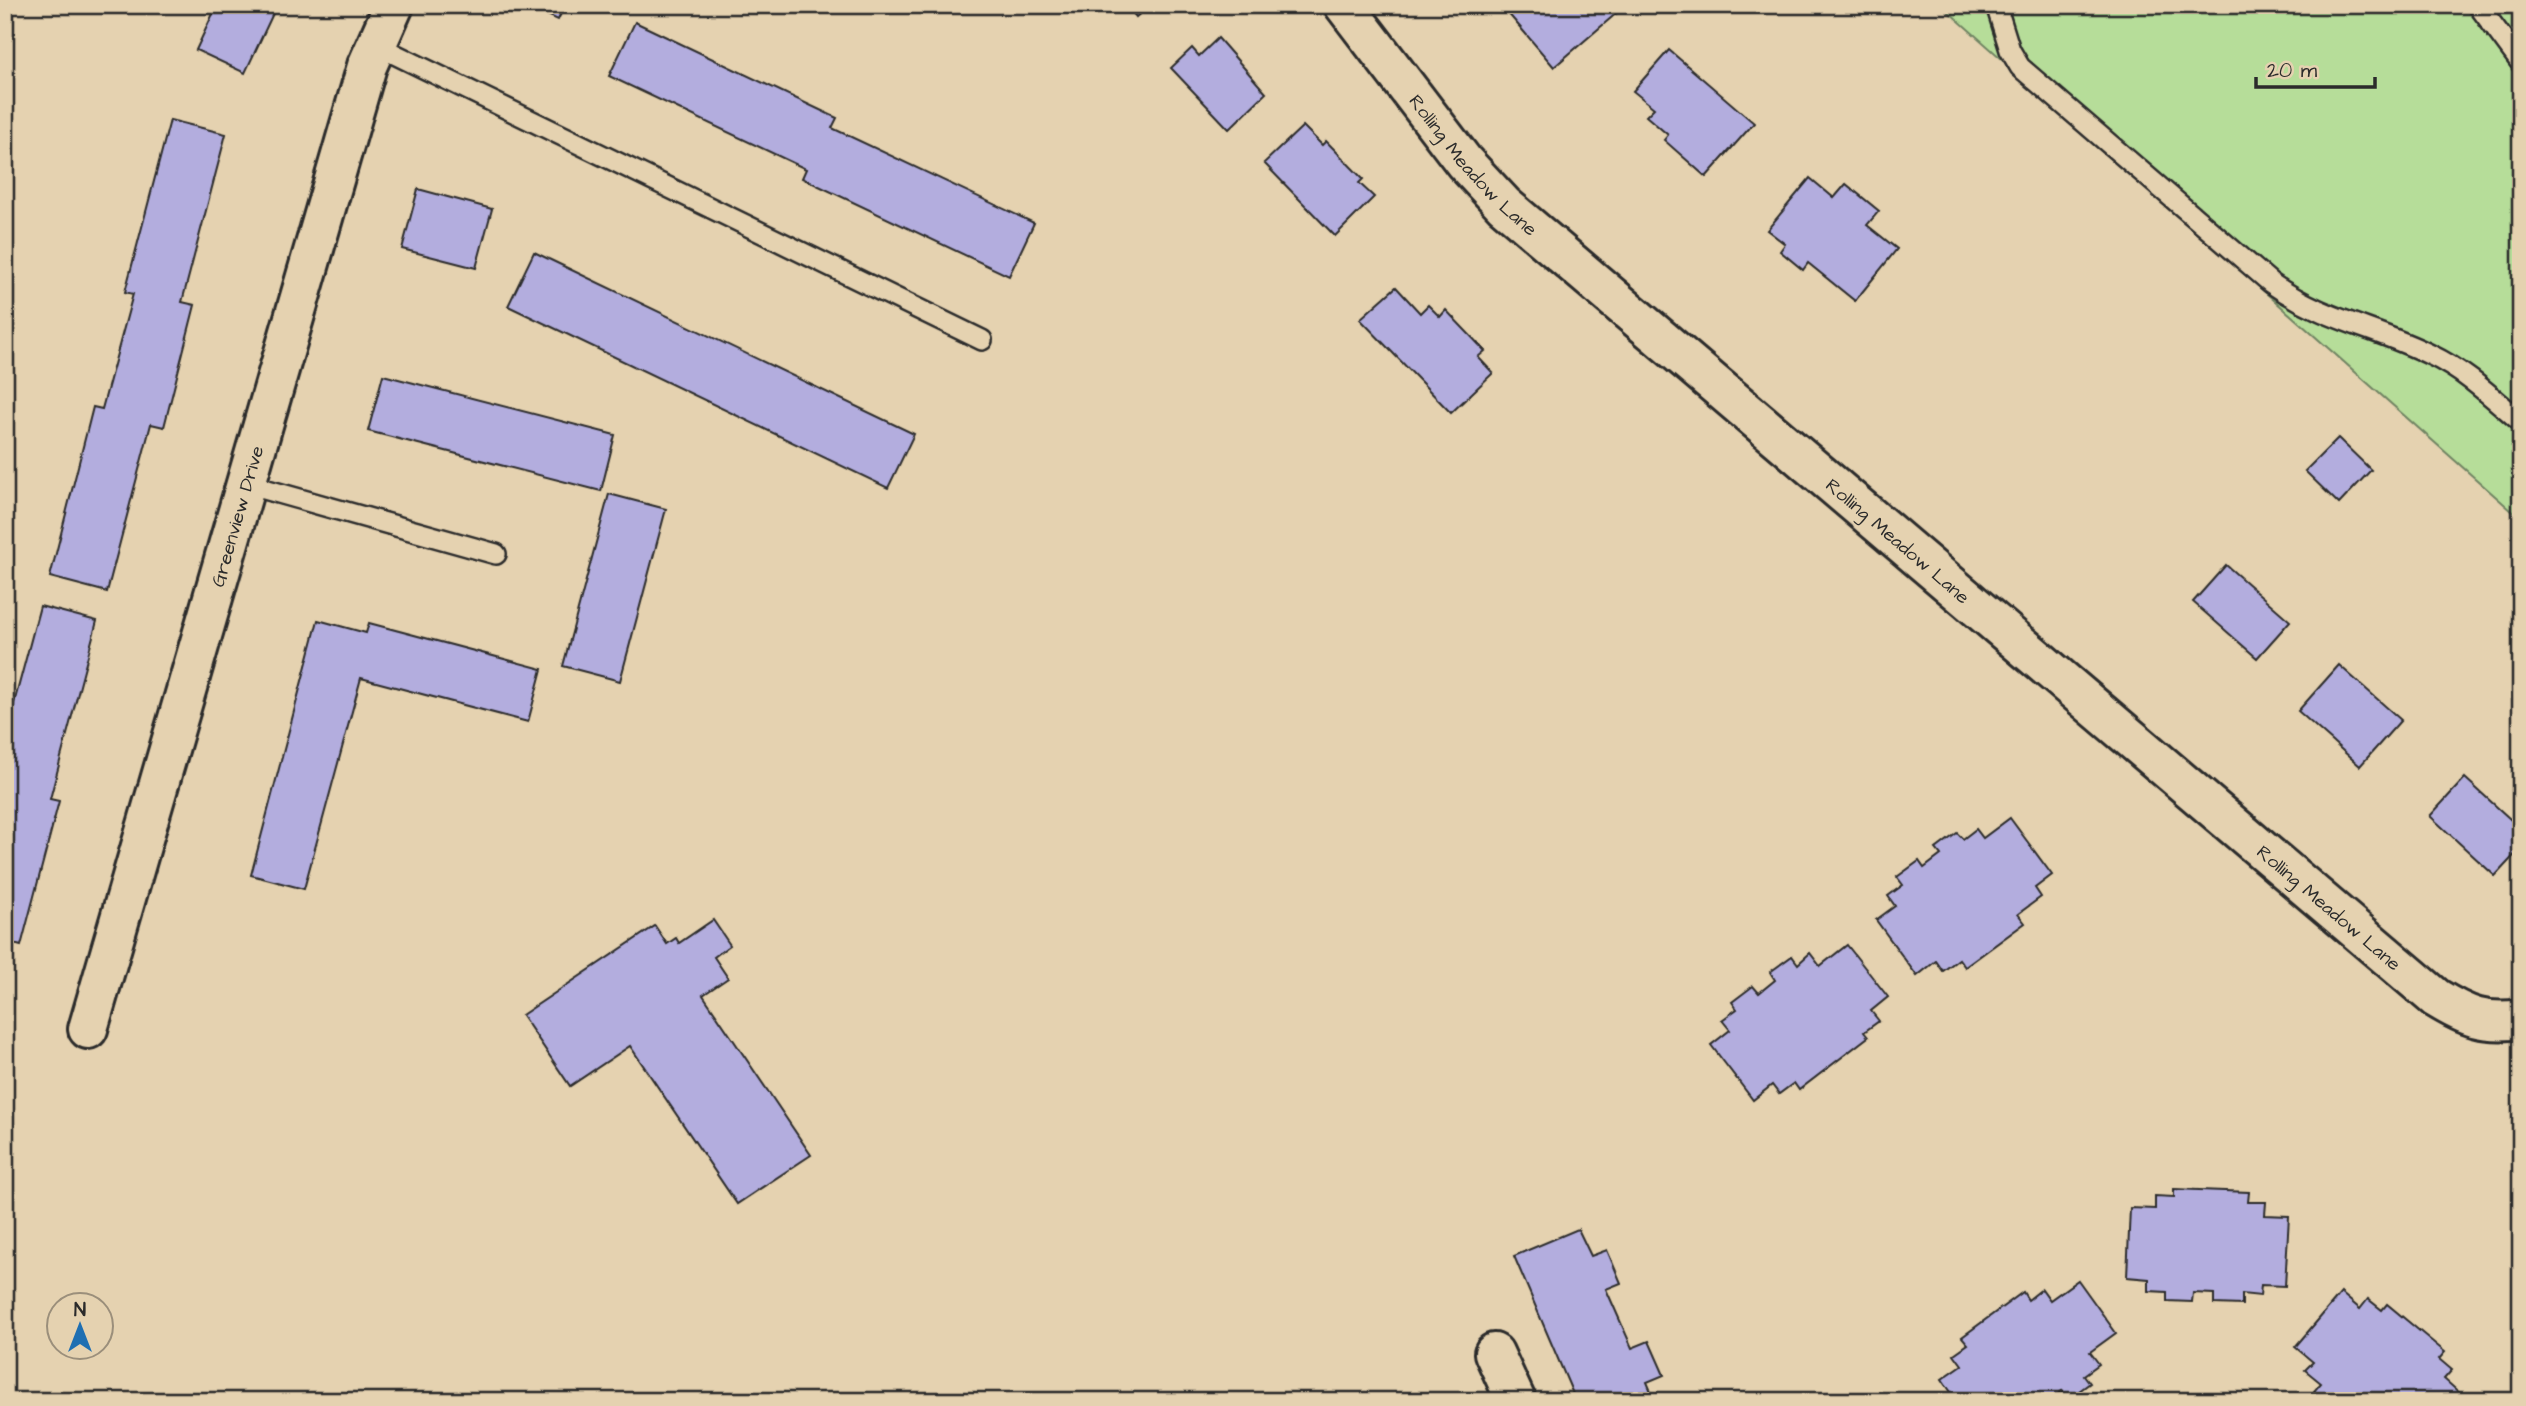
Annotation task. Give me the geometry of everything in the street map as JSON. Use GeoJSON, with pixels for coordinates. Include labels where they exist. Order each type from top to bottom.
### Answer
{"type":"FeatureCollection","features":[{"type":"Feature","properties":{"kind":"street","name":"Greenview Drive"},"geometry":{"type":"LineString","coordinates":[[88,1029],[367,66],[394,5]]}},
{"type":"Feature","properties":{"kind":"street","name":"Rolling Meadow Lane"},"geometry":{"type":"LineString","coordinates":[[1344,5],[1464,162],[1504,205],[2436,998],[2464,1016],[2509,1021]]}},
{"type":"Feature","properties":{"kind":"street"},"geometry":{"type":"LineString","coordinates":[[1494,1353],[1517,1401]]}},
{"type":"Feature","properties":{"kind":"lane"},"geometry":{"type":"LineString","coordinates":[[1996,5],[2010,50],[2020,67],[2271,283],[2301,304],[2429,353],[2451,365],[2521,422]]}},
{"type":"Feature","properties":{"kind":"lane"},"geometry":{"type":"LineString","coordinates":[[2478,5],[2521,63]]}},
{"type":"Feature","properties":{"kind":"lane"},"geometry":{"type":"LineString","coordinates":[[376,44],[982,340]]}},
{"type":"Feature","properties":{"kind":"lane"},"geometry":{"type":"LineString","coordinates":[[246,484],[496,554]]}},
{"type":"Feature","properties":{"kind":"green space"},"geometry":{"type":"Polygon","coordinates":[[[1941,5],[2521,5],[2521,519],[1941,5]]]}},
{"type":"Feature","properties":{"kind":"building"},"geometry":{"type":"Polygon","coordinates":[[[217,5],[277,5],[245,73],[196,50],[217,5]]]}},
{"type":"Feature","properties":{"kind":"building"},"geometry":{"type":"Polygon","coordinates":[[[526,5],[565,5],[558,20],[526,5]]]}},
{"type":"Feature","properties":{"kind":"building"},"geometry":{"type":"Polygon","coordinates":[[[1126,5],[1150,5],[1136,17],[1126,5]]]}},
{"type":"Feature","properties":{"kind":"building"},"geometry":{"type":"Polygon","coordinates":[[[1515,5],[1626,5],[1554,67],[1507,12],[1515,5]]]}},
{"type":"Feature","properties":{"kind":"building"},"geometry":{"type":"Polygon","coordinates":[[[635,22],[837,118],[832,128],[1034,223],[1009,276],[802,178],[806,169],[609,76],[635,22]]]}},
{"type":"Feature","properties":{"kind":"building"},"geometry":{"type":"Polygon","coordinates":[[[1218,38],[1266,93],[1229,129],[1171,68],[1192,48],[1199,56],[1218,38]]]}},
{"type":"Feature","properties":{"kind":"building"},"geometry":{"type":"Polygon","coordinates":[[[1669,50],[1754,123],[1706,177],[1664,140],[1668,135],[1646,116],[1654,108],[1633,91],[1669,50]]]}},
{"type":"Feature","properties":{"kind":"building"},"geometry":{"type":"Polygon","coordinates":[[[170,120],[226,134],[182,302],[195,305],[164,427],[151,424],[107,592],[50,577],[93,407],[102,409],[133,294],[125,292],[170,120]]]}},
{"type":"Feature","properties":{"kind":"building"},"geometry":{"type":"Polygon","coordinates":[[[1303,126],[1322,145],[1326,141],[1363,179],[1359,183],[1374,197],[1335,236],[1264,163],[1303,126]]]}},
{"type":"Feature","properties":{"kind":"building"},"geometry":{"type":"Polygon","coordinates":[[[1810,178],[1834,198],[1846,184],[1879,211],[1867,225],[1897,249],[1855,301],[1808,263],[1803,270],[1780,251],[1785,244],[1767,230],[1810,178]]]}},
{"type":"Feature","properties":{"kind":"building"},"geometry":{"type":"Polygon","coordinates":[[[418,189],[492,209],[476,268],[402,249],[418,189]]]}},
{"type":"Feature","properties":{"kind":"building"},"geometry":{"type":"Polygon","coordinates":[[[534,252],[914,434],[888,488],[508,306],[534,252]]]}},
{"type":"Feature","properties":{"kind":"building"},"geometry":{"type":"Polygon","coordinates":[[[1396,287],[1420,313],[1428,305],[1440,317],[1446,310],[1485,351],[1478,357],[1493,373],[1451,413],[1360,319],[1396,287]]]}},
{"type":"Feature","properties":{"kind":"building"},"geometry":{"type":"Polygon","coordinates":[[[383,375],[615,435],[601,491],[368,431],[383,375]]]}},
{"type":"Feature","properties":{"kind":"building"},"geometry":{"type":"Polygon","coordinates":[[[2338,438],[2371,470],[2339,504],[2305,471],[2338,438]]]}},
{"type":"Feature","properties":{"kind":"building"},"geometry":{"type":"Polygon","coordinates":[[[609,494],[666,509],[620,681],[563,666],[609,494]]]}},
{"type":"Feature","properties":{"kind":"building"},"geometry":{"type":"Polygon","coordinates":[[[2226,565],[2290,621],[2257,658],[2193,602],[2226,565]]]}},
{"type":"Feature","properties":{"kind":"building"},"geometry":{"type":"Polygon","coordinates":[[[40,606],[97,621],[50,799],[59,801],[21,946],[10,943],[5,962],[5,737],[40,606]]]}},
{"type":"Feature","properties":{"kind":"building"},"geometry":{"type":"Polygon","coordinates":[[[318,620],[366,633],[369,623],[542,669],[528,722],[361,678],[304,889],[251,875],[318,620]]]}},
{"type":"Feature","properties":{"kind":"building"},"geometry":{"type":"Polygon","coordinates":[[[2339,665],[2401,720],[2360,766],[2298,711],[2339,665]]]}},
{"type":"Feature","properties":{"kind":"building"},"geometry":{"type":"Polygon","coordinates":[[[2465,778],[2521,829],[2521,848],[2495,876],[2430,816],[2465,778]]]}},
{"type":"Feature","properties":{"kind":"building"},"geometry":{"type":"Polygon","coordinates":[[[2010,818],[2052,875],[2035,888],[2041,897],[2018,914],[2025,923],[1965,967],[1959,959],[1943,971],[1936,961],[1917,976],[1876,920],[1895,906],[1888,896],[1903,885],[1897,877],[1919,861],[1924,868],[1941,855],[1936,849],[1957,833],[1963,839],[1976,829],[1983,838],[2010,818]]]}},
{"type":"Feature","properties":{"kind":"building"},"geometry":{"type":"Polygon","coordinates":[[[713,920],[730,945],[714,957],[728,978],[703,995],[811,1155],[737,1204],[630,1046],[570,1086],[522,1015],[655,926],[667,944],[676,938],[679,943],[713,920]]]}},
{"type":"Feature","properties":{"kind":"building"},"geometry":{"type":"Polygon","coordinates":[[[1847,945],[1888,997],[1871,1011],[1879,1021],[1864,1032],[1868,1037],[1799,1090],[1794,1083],[1779,1094],[1772,1085],[1753,1100],[1711,1045],[1730,1030],[1722,1020],[1737,1009],[1732,1002],[1753,986],[1759,993],[1775,980],[1770,972],[1792,956],[1798,964],[1810,953],[1820,966],[1847,945]]]}},
{"type":"Feature","properties":{"kind":"building"},"geometry":{"type":"Polygon","coordinates":[[[2174,1189],[2249,1192],[2248,1202],[2266,1202],[2265,1215],[2289,1216],[2285,1286],[2261,1285],[2260,1296],[2242,1294],[2242,1305],[2214,1304],[2214,1294],[2193,1293],[2192,1302],[2167,1301],[2167,1292],[2149,1291],[2149,1279],[2127,1277],[2130,1208],[2155,1209],[2155,1196],[2174,1197],[2174,1189]]]}},
{"type":"Feature","properties":{"kind":"building"},"geometry":{"type":"Polygon","coordinates":[[[1578,1229],[1591,1256],[1607,1250],[1621,1283],[1606,1289],[1632,1348],[1649,1341],[1664,1375],[1647,1382],[1655,1401],[1576,1401],[1514,1256],[1578,1229]]]}},
{"type":"Feature","properties":{"kind":"building"},"geometry":{"type":"Polygon","coordinates":[[[2078,1280],[2116,1333],[2090,1352],[2099,1364],[2084,1375],[2090,1383],[2068,1399],[2062,1391],[2048,1401],[1957,1401],[1942,1379],[1962,1365],[1954,1354],[1968,1344],[1962,1337],[2023,1292],[2028,1300],[2042,1289],[2050,1300],[2078,1280]]]}},
{"type":"Feature","properties":{"kind":"building"},"geometry":{"type":"Polygon","coordinates":[[[2341,1293],[2360,1309],[2368,1299],[2382,1310],[2387,1304],[2445,1352],[2439,1359],[2452,1370],[2444,1379],[2462,1395],[2456,1401],[2327,1401],[2314,1391],[2321,1383],[2305,1370],[2313,1362],[2295,1347],[2341,1293]]]}}]}
